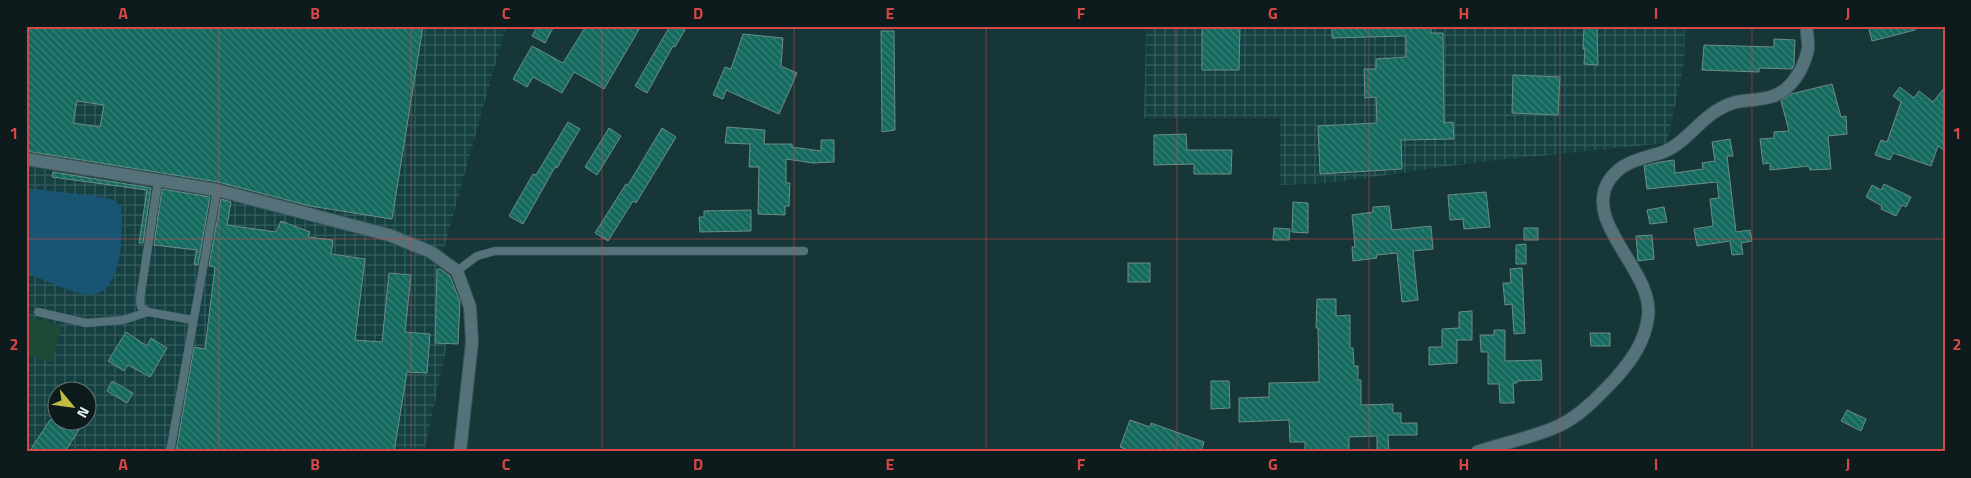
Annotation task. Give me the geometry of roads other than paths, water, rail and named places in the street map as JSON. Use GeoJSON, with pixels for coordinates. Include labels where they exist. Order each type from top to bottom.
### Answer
{"type":"FeatureCollection","features":[{"type":"Feature","properties":{"kind":"street"},"geometry":{"type":"LineString","coordinates":[[1477,452],[1557,427],[1572,418],[1609,385],[1634,356],[1644,335],[1649,316],[1646,297],[1637,273],[1609,229],[1603,200],[1604,189],[1615,172],[1626,163],[1663,152],[1679,144],[1693,129],[1730,102],[1772,97],[1792,84],[1802,66],[1808,47],[1807,26]]}},
{"type":"Feature","properties":{"kind":"street"},"geometry":{"type":"LineString","coordinates":[[26,159],[217,190],[389,235],[431,252],[457,272],[470,307],[472,342],[460,452]]}},
{"type":"Feature","properties":{"kind":"lane"},"geometry":{"type":"LineString","coordinates":[[158,181],[140,300],[141,307],[148,312],[193,320]]}},
{"type":"Feature","properties":{"kind":"lane"},"geometry":{"type":"LineString","coordinates":[[170,452],[217,190]]}},
{"type":"Feature","properties":{"kind":"lane"},"geometry":{"type":"LineString","coordinates":[[457,272],[477,256],[495,251],[804,251]]}},
{"type":"Feature","properties":{"kind":"lane"},"geometry":{"type":"LineString","coordinates":[[38,312],[86,323],[123,320],[148,312]]}}]}
